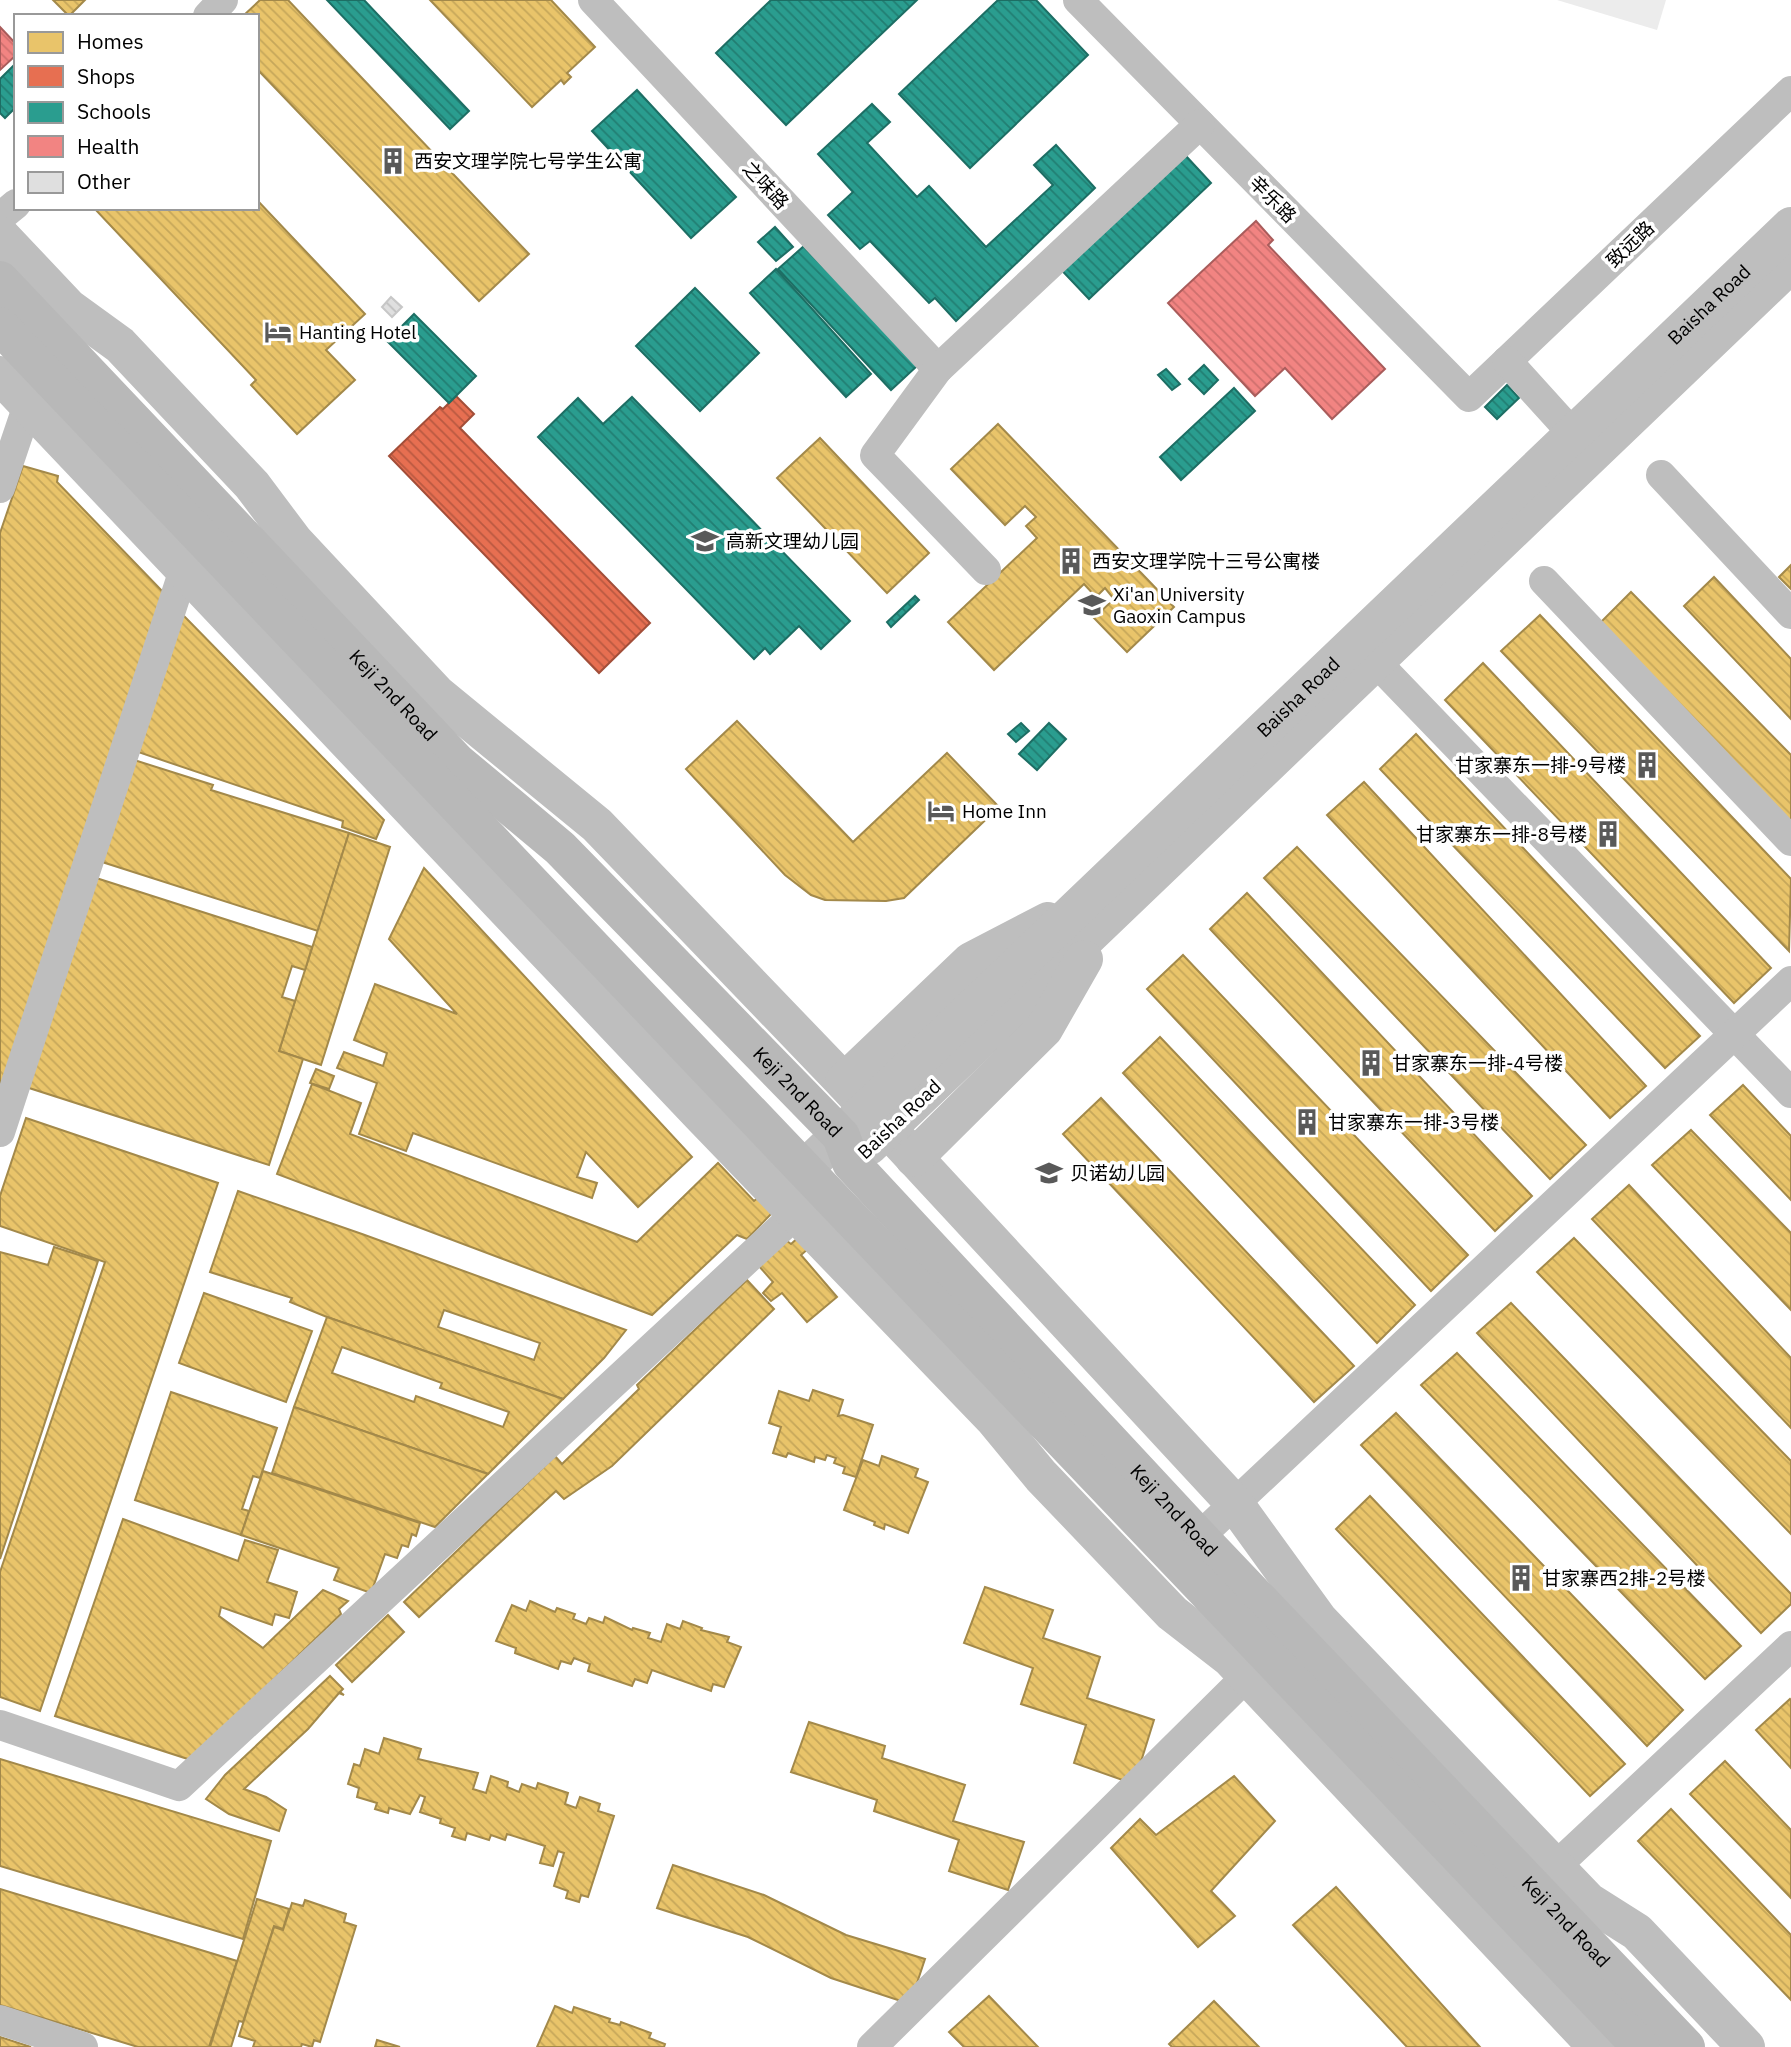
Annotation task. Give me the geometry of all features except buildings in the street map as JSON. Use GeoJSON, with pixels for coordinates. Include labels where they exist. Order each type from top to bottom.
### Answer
{"type":"FeatureCollection","features":[{"type":"Feature","properties":{"kind":"main road","name":"Keji 2nd Road"},"geometry":{"type":"LineString","coordinates":[[0,280],[457,762],[560,848],[830,1164],[1263,1654],[1641,2047]]}},
{"type":"Feature","properties":{"kind":"main road","name":"Keji 2nd Road"},"geometry":{"type":"LineString","coordinates":[[0,326],[1199,1537],[1686,2047]]}},
{"type":"Feature","properties":{"kind":"street"},"geometry":{"type":"LineString","coordinates":[[210,14],[223,0]]}},
{"type":"Feature","properties":{"kind":"street","name":"之味路"},"geometry":{"type":"LineString","coordinates":[[593,0],[938,369]]}},
{"type":"Feature","properties":{"kind":"street","name":"辛乐路"},"geometry":{"type":"LineString","coordinates":[[1078,0],[1469,397]]}},
{"type":"Feature","properties":{"kind":"street","name":"致远路"},"geometry":{"type":"LineString","coordinates":[[1469,397],[1791,91]]}},
{"type":"Feature","properties":{"kind":"street"},"geometry":{"type":"LineString","coordinates":[[986,570],[875,455],[938,369],[1200,124]]}},
{"type":"Feature","properties":{"kind":"street"},"geometry":{"type":"LineString","coordinates":[[0,217],[14,206]]}},
{"type":"Feature","properties":{"kind":"street","name":"Baisha Road"},"geometry":{"type":"LineString","coordinates":[[1096,911],[1573,434],[1791,226]]}},
{"type":"Feature","properties":{"kind":"street"},"geometry":{"type":"LineString","coordinates":[[0,236],[69,308],[120,345],[252,485],[294,541],[437,694],[597,825],[867,1107],[1235,1504],[1319,1620],[1588,1901],[1637,1933],[1746,2047]]}},
{"type":"Feature","properties":{"kind":"street","name":"Baisha Road"},"geometry":{"type":"LineString","coordinates":[[830,1164],[867,1107],[1096,911],[1375,661],[1791,264]]}},
{"type":"Feature","properties":{"kind":"street"},"geometry":{"type":"LineString","coordinates":[[1507,361],[1573,434]]}},
{"type":"Feature","properties":{"kind":"street"},"geometry":{"type":"LineString","coordinates":[[0,375],[993,1418],[1041,1476],[1172,1613],[1230,1658],[1597,2047]]}},
{"type":"Feature","properties":{"kind":"street"},"geometry":{"type":"LineString","coordinates":[[0,488],[28,405]]}},
{"type":"Feature","properties":{"kind":"street"},"geometry":{"type":"LineString","coordinates":[[1661,474],[1791,614]]}},
{"type":"Feature","properties":{"kind":"street"},"geometry":{"type":"LineString","coordinates":[[0,1132],[184,570]]}},
{"type":"Feature","properties":{"kind":"street"},"geometry":{"type":"LineString","coordinates":[[1544,581],[1791,841]]}},
{"type":"Feature","properties":{"kind":"street"},"geometry":{"type":"LineString","coordinates":[[1375,661],[1791,1093]]}},
{"type":"Feature","properties":{"kind":"street"},"geometry":{"type":"LineString","coordinates":[[867,1107],[971,961],[1096,911]]}},
{"type":"Feature","properties":{"kind":"street"},"geometry":{"type":"LineString","coordinates":[[914,1158],[1044,1029],[1096,911]]}},
{"type":"Feature","properties":{"kind":"street"},"geometry":{"type":"LineString","coordinates":[[1199,1537],[1791,981]]}},
{"type":"Feature","properties":{"kind":"street"},"geometry":{"type":"LineString","coordinates":[[0,1725],[179,1786],[796,1213],[830,1164]]}},
{"type":"Feature","properties":{"kind":"street"},"geometry":{"type":"LineString","coordinates":[[1555,1867],[1791,1646]]}},
{"type":"Feature","properties":{"kind":"street"},"geometry":{"type":"LineString","coordinates":[[872,2047],[1247,1676]]}},
{"type":"Feature","properties":{"kind":"street"},"geometry":{"type":"LineString","coordinates":[[0,2020],[83,2047]]}},
{"type":"Feature","properties":{"kind":"shaded area"},"geometry":{"type":"Polygon","coordinates":[[[1557,0],[1666,0],[1657,30],[1557,0]]]}},
{"type":"Feature","properties":{"kind":"place","name":"西安文理学院七号学生公寓"},"geometry":{"type":"Point","coordinates":[393,161]}},
{"type":"Feature","properties":{"kind":"place","name":"Hanting Hotel"},"geometry":{"type":"Point","coordinates":[278,332]}},
{"type":"Feature","properties":{"kind":"place","name":"高新文理幼儿园"},"geometry":{"type":"Point","coordinates":[705,541]}},
{"type":"Feature","properties":{"kind":"place","name":"西安文理学院十三号公寓楼"},"geometry":{"type":"Point","coordinates":[1071,561]}},
{"type":"Feature","properties":{"kind":"place","name":"Xi'an University Gaoxin Campus"},"geometry":{"type":"Point","coordinates":[1092,605]}},
{"type":"Feature","properties":{"kind":"place","name":"甘家寨东一排-9号楼"},"geometry":{"type":"Point","coordinates":[1647,765]}},
{"type":"Feature","properties":{"kind":"place","name":"Home Inn"},"geometry":{"type":"Point","coordinates":[941,811]}},
{"type":"Feature","properties":{"kind":"place","name":"甘家寨东一排-8号楼"},"geometry":{"type":"Point","coordinates":[1608,834]}},
{"type":"Feature","properties":{"kind":"place","name":"甘家寨东一排-4号楼"},"geometry":{"type":"Point","coordinates":[1371,1063]}},
{"type":"Feature","properties":{"kind":"place","name":"甘家寨东一排-3号楼"},"geometry":{"type":"Point","coordinates":[1307,1122]}},
{"type":"Feature","properties":{"kind":"place","name":"贝诺幼儿园"},"geometry":{"type":"Point","coordinates":[1049,1173]}},
{"type":"Feature","properties":{"kind":"place","name":"甘家寨西2排-2号楼"},"geometry":{"type":"Point","coordinates":[1521,1578]}}]}
